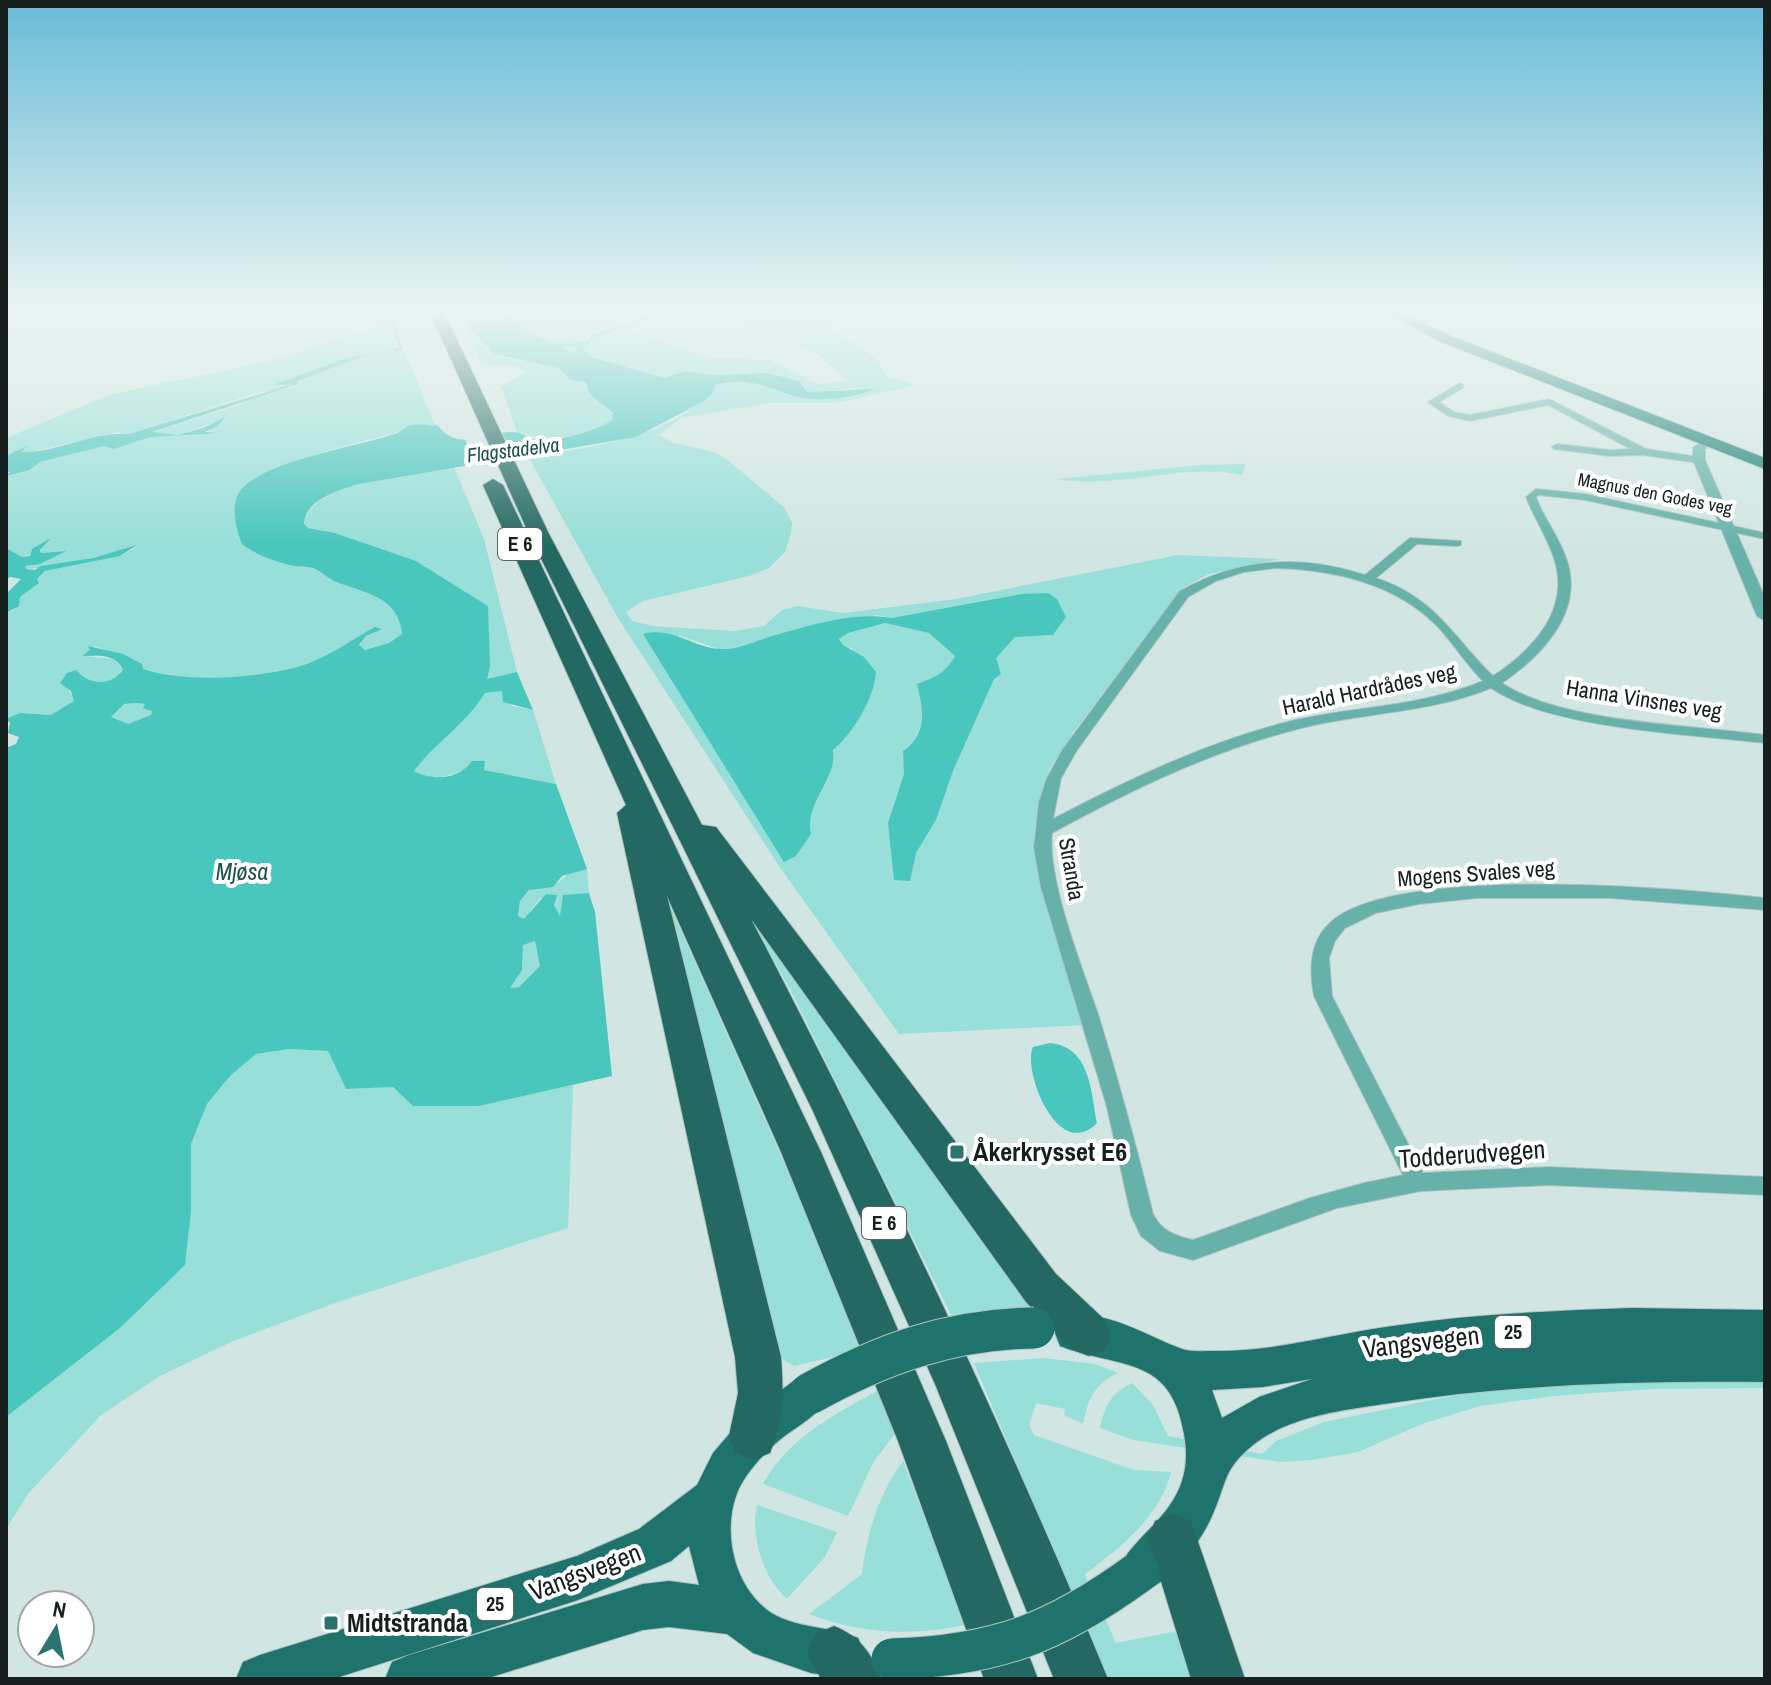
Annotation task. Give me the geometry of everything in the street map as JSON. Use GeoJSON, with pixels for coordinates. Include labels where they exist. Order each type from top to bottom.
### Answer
{"type":"FeatureCollection","features":[{"type":"Feature","properties":{"kind":"highway","name":"E 6"},"geometry":{"type":"LineString","coordinates":[[470,389],[489,431],[496,467],[646,783],[839,1240],[922,1441],[1011,1679]]}},
{"type":"Feature","properties":{"kind":"highway","name":"E 6"},"geometry":{"type":"LineString","coordinates":[[646,783],[684,803],[1041,1288],[1089,1335]]}},
{"type":"Feature","properties":{"kind":"highway","name":"E 6"},"geometry":{"type":"LineString","coordinates":[[646,783],[632,821],[758,1357],[761,1393],[753,1436]]}},
{"type":"Feature","properties":{"kind":"highway","name":"E 6"},"geometry":{"type":"LineString","coordinates":[[646,783],[831,1109],[961,1390],[1081,1679]]}},
{"type":"Feature","properties":{"kind":"highway","name":"Vangsvegen"},"geometry":{"type":"LineString","coordinates":[[1175,1367],[1205,1373],[1238,1372],[1340,1352],[1471,1335],[1632,1327],[1765,1328]]}},
{"type":"Feature","properties":{"kind":"highway","name":"25"},"geometry":{"type":"LineString","coordinates":[[1034,1328],[1089,1335],[1142,1349],[1175,1367],[1199,1405],[1208,1461],[1202,1493],[1156,1556],[1085,1612],[1018,1642],[962,1655],[861,1664],[772,1638],[757,1631],[737,1613],[724,1592],[710,1551],[714,1499],[730,1467],[753,1436],[809,1394],[853,1369],[911,1344],[976,1330],[1034,1328]]}},
{"type":"Feature","properties":{"kind":"highway","name":"Vangsvegen"},"geometry":{"type":"LineString","coordinates":[[1208,1461],[1240,1429],[1261,1416],[1308,1399],[1362,1388],[1456,1374],[1544,1367],[1666,1361],[1765,1363]]}},
{"type":"Feature","properties":{"kind":"highway","name":"Vangsvegen"},"geometry":{"type":"LineString","coordinates":[[260,1679],[578,1578],[655,1545],[714,1499]]}},
{"type":"Feature","properties":{"kind":"highway"},"geometry":{"type":"LineString","coordinates":[[1156,1556],[1218,1679]]}},
{"type":"Feature","properties":{"kind":"highway","name":"Vangsvegen"},"geometry":{"type":"LineString","coordinates":[[409,1679],[643,1607],[682,1605],[737,1613]]}},
{"type":"Feature","properties":{"kind":"main road"},"geometry":{"type":"LineString","coordinates":[[1571,389],[1765,464]]}},
{"type":"Feature","properties":{"kind":"street"},"geometry":{"type":"LineString","coordinates":[[1455,389],[1434,399],[1434,405],[1456,416],[1470,418],[1549,402],[1643,452]]}},
{"type":"Feature","properties":{"kind":"street"},"geometry":{"type":"LineString","coordinates":[[1705,442],[1699,448],[1699,460],[1765,616]]}},
{"type":"Feature","properties":{"kind":"street"},"geometry":{"type":"LineString","coordinates":[[1557,447],[1610,453],[1643,452],[1699,460]]}},
{"type":"Feature","properties":{"kind":"street","name":"Magnus den Godes veg"},"geometry":{"type":"LineString","coordinates":[[1536,492],[1585,497],[1765,536]]}},
{"type":"Feature","properties":{"kind":"street","name":"Harald Hardrådes veg"},"geometry":{"type":"LineString","coordinates":[[1043,831],[1137,781],[1236,742],[1296,725],[1428,704],[1492,684],[1534,653],[1560,610],[1565,578],[1531,497],[1536,492]]}},
{"type":"Feature","properties":{"kind":"street"},"geometry":{"type":"LineString","coordinates":[[1370,577],[1414,540],[1457,543]]}},
{"type":"Feature","properties":{"kind":"street","name":"Stranda"},"geometry":{"type":"LineString","coordinates":[[1193,1250],[1158,1238],[1142,1215],[1117,1107],[1049,887],[1042,848],[1054,778],[1070,749],[1184,594],[1208,578],[1237,569],[1308,567],[1370,577]]}},
{"type":"Feature","properties":{"kind":"street","name":"Hanna Vinsnes veg"},"geometry":{"type":"LineString","coordinates":[[1370,577],[1398,591],[1432,615],[1492,684],[1538,703],[1585,715],[1765,739]]}},
{"type":"Feature","properties":{"kind":"street","name":"Mogens Svales veg"},"geometry":{"type":"LineString","coordinates":[[1418,1183],[1323,996],[1318,977],[1320,955],[1338,925],[1373,906],[1477,893],[1567,891],[1765,904]]}},
{"type":"Feature","properties":{"kind":"street","name":"Todderudvegen"},"geometry":{"type":"LineString","coordinates":[[1193,1250],[1298,1209],[1418,1183],[1502,1176],[1556,1176],[1765,1186]]}},
{"type":"Feature","properties":{"kind":"shaded area"},"geometry":{"type":"Polygon","coordinates":[[[139,389],[281,389],[259,392],[129,434],[118,432],[25,453],[21,452],[23,448],[6,456],[6,438],[109,395],[139,389]]]}},
{"type":"Feature","properties":{"kind":"shaded area"},"geometry":{"type":"Polygon","coordinates":[[[289,389],[420,389],[438,426],[411,425],[397,432],[323,452],[271,472],[235,501],[235,520],[248,549],[294,566],[311,567],[333,580],[374,594],[392,606],[401,619],[402,634],[389,643],[365,650],[359,646],[365,637],[314,661],[288,669],[212,678],[158,674],[95,646],[84,656],[115,659],[123,670],[116,677],[110,681],[76,683],[67,687],[75,701],[52,715],[20,713],[6,719],[6,613],[13,611],[20,597],[39,583],[37,579],[45,571],[120,556],[137,547],[53,567],[26,569],[24,566],[40,564],[63,551],[41,553],[42,547],[32,549],[30,555],[22,557],[6,548],[6,476],[40,462],[103,446],[114,449],[150,437],[205,433],[225,419],[177,435],[150,433],[239,405],[258,395],[289,389]]]}},
{"type":"Feature","properties":{"kind":"shaded area"},"geometry":{"type":"Polygon","coordinates":[[[502,389],[589,389],[613,413],[612,420],[578,435],[553,438],[517,432],[502,389]]]}},
{"type":"Feature","properties":{"kind":"shaded area"},"geometry":{"type":"Polygon","coordinates":[[[711,389],[772,389],[802,398],[830,396],[860,389],[900,389],[836,403],[770,403],[681,418],[659,435],[671,442],[725,458],[784,507],[792,523],[791,532],[785,552],[769,568],[749,576],[643,601],[626,612],[632,621],[653,626],[735,631],[764,626],[782,610],[798,606],[843,613],[956,599],[1178,555],[1280,559],[1209,574],[1182,588],[1049,770],[1038,805],[1034,837],[1039,875],[1087,1025],[899,1034],[779,866],[618,618],[528,456],[603,444],[656,428],[699,403],[711,389]],[[971,606],[892,618],[877,615],[766,638],[749,646],[719,649],[678,635],[796,856],[810,834],[812,810],[829,777],[853,649],[843,645],[839,639],[848,633],[885,623],[929,633],[955,656],[939,674],[917,684],[922,712],[920,729],[903,751],[905,774],[888,823],[916,853],[936,820],[953,771],[994,679],[996,658],[1015,637],[1053,635],[1066,617],[1061,607],[971,606]]]}},
{"type":"Feature","properties":{"kind":"shaded area"},"geometry":{"type":"Polygon","coordinates":[[[804,389],[847,389],[807,392],[804,389]]]}},
{"type":"Feature","properties":{"kind":"shaded area"},"geometry":{"type":"Polygon","coordinates":[[[1246,464],[1242,475],[1197,472],[1103,481],[1056,479],[1201,465],[1246,464]]]}},
{"type":"Feature","properties":{"kind":"shaded area"},"geometry":{"type":"Polygon","coordinates":[[[454,467],[484,539],[517,672],[486,680],[488,606],[416,561],[304,525],[310,510],[324,498],[344,489],[367,481],[454,467]]]}},
{"type":"Feature","properties":{"kind":"shaded area"},"geometry":{"type":"Polygon","coordinates":[[[502,691],[512,706],[533,710],[556,784],[484,770],[485,761],[440,777],[413,772],[485,693],[502,691]]]}},
{"type":"Feature","properties":{"kind":"shaded area"},"geometry":{"type":"Polygon","coordinates":[[[124,704],[146,704],[152,711],[151,715],[128,724],[111,717],[124,704]]]}},
{"type":"Feature","properties":{"kind":"shaded area"},"geometry":{"type":"Polygon","coordinates":[[[587,869],[589,893],[568,896],[560,917],[555,913],[555,900],[540,898],[524,920],[518,916],[520,901],[529,890],[559,882],[571,872],[587,869]]]}},
{"type":"Feature","properties":{"kind":"shaded area"},"geometry":{"type":"Polygon","coordinates":[[[658,879],[864,1343],[842,1355],[794,1366],[778,1356],[658,879]]]}},
{"type":"Feature","properties":{"kind":"shaded area"},"geometry":{"type":"Polygon","coordinates":[[[730,880],[1035,1301],[1031,1309],[952,1317],[793,995],[730,880]]]}},
{"type":"Feature","properties":{"kind":"shaded area"},"geometry":{"type":"Polygon","coordinates":[[[535,941],[540,966],[519,987],[509,988],[522,970],[523,945],[535,941]]]}},
{"type":"Feature","properties":{"kind":"shaded area"},"geometry":{"type":"Polygon","coordinates":[[[289,1049],[328,1051],[346,1089],[393,1087],[479,1106],[573,1085],[568,1228],[338,1302],[233,1341],[160,1376],[101,1415],[28,1494],[6,1529],[6,1417],[120,1328],[184,1265],[191,1211],[191,1144],[207,1104],[230,1076],[256,1054],[289,1049]]]}},
{"type":"Feature","properties":{"kind":"shaded area"},"geometry":{"type":"Polygon","coordinates":[[[1044,1358],[1095,1364],[1118,1373],[1093,1393],[1083,1424],[1064,1415],[1065,1409],[1036,1403],[1029,1425],[1034,1435],[1134,1470],[1171,1472],[1166,1488],[1148,1517],[1125,1542],[1085,1574],[1116,1643],[1172,1632],[1183,1633],[1201,1679],[1107,1679],[974,1363],[1044,1358]]]}},
{"type":"Feature","properties":{"kind":"shaded area"},"geometry":{"type":"Polygon","coordinates":[[[1765,1377],[1765,1388],[1653,1389],[1554,1396],[1480,1406],[1422,1424],[1358,1452],[1312,1460],[1280,1462],[1133,1440],[1100,1428],[1110,1401],[1132,1383],[1153,1405],[1168,1436],[1262,1454],[1276,1441],[1324,1422],[1496,1387],[1765,1377]]]}},
{"type":"Feature","properties":{"kind":"shaded area"},"geometry":{"type":"Polygon","coordinates":[[[885,1387],[898,1430],[874,1461],[848,1516],[763,1484],[786,1452],[816,1427],[885,1387]]]}},
{"type":"Feature","properties":{"kind":"shaded area"},"geometry":{"type":"Polygon","coordinates":[[[903,1461],[966,1625],[927,1631],[887,1631],[847,1626],[809,1614],[862,1574],[875,1515],[903,1461]]]}},
{"type":"Feature","properties":{"kind":"shaded area"},"geometry":{"type":"Polygon","coordinates":[[[757,1505],[837,1532],[825,1557],[787,1599],[771,1580],[760,1556],[755,1530],[757,1505]]]}},
{"type":"Feature","properties":{"kind":"water"},"geometry":{"type":"Polygon","coordinates":[[[284,389],[152,432],[177,435],[225,418],[217,427],[205,432],[221,433],[150,437],[114,449],[104,446],[40,462],[29,470],[6,476],[10,472],[6,472],[6,456],[27,446],[21,452],[102,436],[129,434],[284,389]]]}},
{"type":"Feature","properties":{"kind":"water","name":"Mjøsa"},"geometry":{"type":"Polygon","coordinates":[[[588,389],[714,389],[704,401],[636,437],[358,484],[316,502],[306,515],[304,524],[308,528],[335,533],[416,561],[488,606],[490,666],[487,679],[517,672],[533,710],[503,702],[502,691],[485,693],[414,771],[445,777],[460,772],[472,761],[485,761],[484,770],[556,784],[587,869],[562,876],[553,887],[529,890],[520,901],[518,916],[524,919],[546,894],[557,895],[554,905],[560,916],[563,895],[589,893],[595,912],[612,1076],[479,1106],[413,1106],[393,1087],[346,1089],[328,1051],[289,1049],[256,1054],[230,1076],[207,1104],[191,1144],[191,1211],[185,1265],[120,1328],[6,1417],[6,748],[16,744],[19,737],[8,733],[10,723],[6,719],[20,713],[51,715],[74,701],[71,691],[60,683],[67,673],[76,670],[87,679],[100,682],[112,679],[123,670],[111,658],[82,656],[90,650],[88,646],[123,654],[142,664],[143,669],[203,678],[272,672],[309,663],[375,627],[382,629],[366,636],[359,645],[365,650],[389,643],[402,634],[394,611],[387,604],[368,593],[334,581],[313,568],[274,560],[242,544],[235,510],[240,491],[251,480],[268,471],[397,433],[411,425],[438,426],[447,434],[465,440],[504,432],[542,440],[574,436],[612,420],[613,413],[588,389]],[[124,704],[111,717],[128,724],[151,715],[152,711],[143,708],[145,704],[124,704]],[[535,941],[523,945],[522,970],[510,988],[519,987],[540,966],[535,941]]]}},
{"type":"Feature","properties":{"kind":"water","name":"Mjøsa"},"geometry":{"type":"Polygon","coordinates":[[[773,389],[805,389],[807,392],[875,389],[825,399],[794,396],[773,389]]]}},
{"type":"Feature","properties":{"kind":"water"},"geometry":{"type":"Polygon","coordinates":[[[51,538],[40,550],[41,553],[66,551],[40,564],[25,566],[26,569],[35,570],[41,566],[93,558],[137,545],[120,556],[45,571],[37,579],[39,583],[20,597],[19,606],[6,613],[6,594],[21,579],[10,577],[6,580],[6,548],[22,557],[30,556],[32,549],[51,538]]]}},
{"type":"Feature","properties":{"kind":"water"},"geometry":{"type":"Polygon","coordinates":[[[1048,593],[1057,599],[1066,617],[1053,635],[1015,637],[996,658],[1001,674],[994,679],[953,771],[936,820],[916,853],[910,881],[894,880],[888,823],[904,774],[903,751],[917,737],[922,720],[917,684],[939,674],[955,656],[929,633],[885,623],[848,633],[839,639],[843,645],[864,657],[876,672],[874,682],[861,715],[833,750],[830,772],[812,812],[811,834],[796,856],[784,862],[643,634],[664,633],[702,646],[729,649],[830,621],[861,616],[892,618],[1022,594],[1048,593]]]}},
{"type":"Feature","properties":{"kind":"water"},"geometry":{"type":"Polygon","coordinates":[[[1050,1043],[1063,1046],[1073,1053],[1086,1072],[1097,1123],[1083,1132],[1069,1131],[1057,1123],[1038,1092],[1031,1059],[1033,1047],[1050,1043]]]}},
{"type":"Feature","properties":{"kind":"pier"},"geometry":{"type":"Polygon","coordinates":[[[501,430],[515,462],[476,467],[464,436],[501,430]]]}},
{"type":"Feature","properties":{"kind":"place","name":"Åkerkrysset E6"},"geometry":{"type":"Point","coordinates":[957,1152]}},
{"type":"Feature","properties":{"kind":"place","name":"Midtstranda"},"geometry":{"type":"Point","coordinates":[331,1623]}},
{"type":"Feature","properties":{"kind":"water label","name":"Flagstadelva"},"geometry":{"type":"Point","coordinates":[513,450]}}]}
